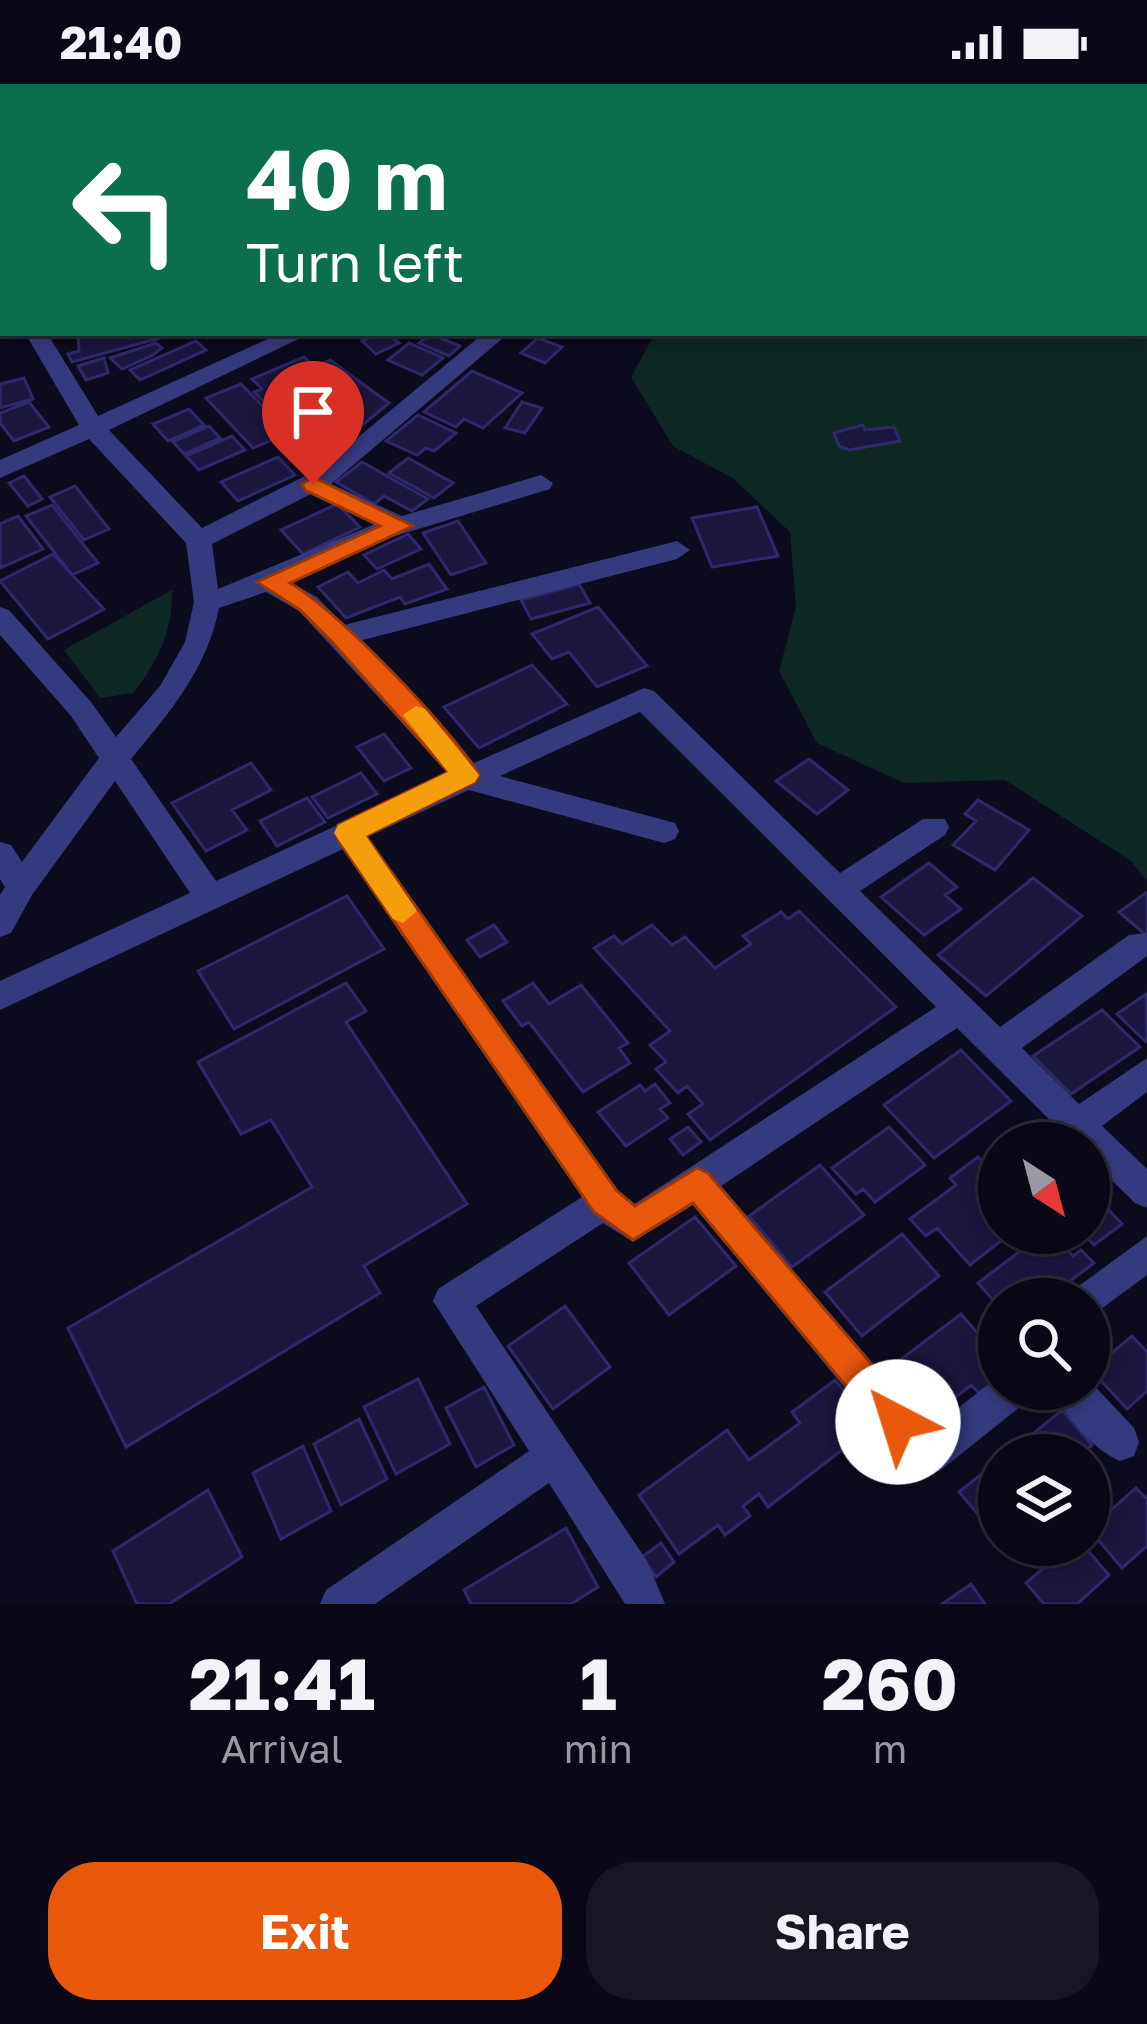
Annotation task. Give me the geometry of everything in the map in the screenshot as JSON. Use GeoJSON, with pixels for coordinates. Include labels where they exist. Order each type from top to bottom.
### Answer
{"type":"FeatureCollection","features":[{"type":"Feature","properties":{"kind":"street"},"geometry":{"type":"LineString","coordinates":[[0,924],[21,886],[191,658],[207,602],[199,540],[93,428],[38,336]]}},
{"type":"Feature","properties":{"kind":"street"},"geometry":{"type":"LineString","coordinates":[[0,470],[293,336]]}},
{"type":"Feature","properties":{"kind":"street"},"geometry":{"type":"LineString","coordinates":[[199,540],[313,484],[493,336]]}},
{"type":"Feature","properties":{"kind":"street"},"geometry":{"type":"LineString","coordinates":[[207,602],[269,582],[401,526],[542,483]]}},
{"type":"Feature","properties":{"kind":"street"},"geometry":{"type":"LineString","coordinates":[[313,484],[401,526]]}},
{"type":"Feature","properties":{"kind":"street"},"geometry":{"type":"LineString","coordinates":[[341,636],[677,550]]}},
{"type":"Feature","properties":{"kind":"street"},"geometry":{"type":"LineString","coordinates":[[269,582],[308,604],[341,636],[466,775],[664,831]]}},
{"type":"Feature","properties":{"kind":"street"},"geometry":{"type":"LineString","coordinates":[[0,616],[116,757],[210,897]]}},
{"type":"Feature","properties":{"kind":"street"},"geometry":{"type":"LineString","coordinates":[[0,996],[466,775],[644,698],[1076,1122]]}},
{"type":"Feature","properties":{"kind":"street"},"geometry":{"type":"LineString","coordinates":[[838,890],[934,827]]}},
{"type":"Feature","properties":{"kind":"street"},"geometry":{"type":"LineString","coordinates":[[348,833],[605,1202],[633,1225],[959,1009]]}},
{"type":"Feature","properties":{"kind":"street"},"geometry":{"type":"LineString","coordinates":[[0,854],[21,886]]}},
{"type":"Feature","properties":{"kind":"street"},"geometry":{"type":"LineString","coordinates":[[998,1047],[1140,944]]}},
{"type":"Feature","properties":{"kind":"street"},"geometry":{"type":"LineString","coordinates":[[1081,1122],[1147,1073]]}},
{"type":"Feature","properties":{"kind":"street"},"geometry":{"type":"LineString","coordinates":[[1110,1156],[1147,1192]]}},
{"type":"Feature","properties":{"kind":"street"},"geometry":{"type":"LineString","coordinates":[[697,1183],[927,1456],[986,1410]]}},
{"type":"Feature","properties":{"kind":"street"},"geometry":{"type":"LineString","coordinates":[[605,1202],[451,1301],[633,1575],[645,1604]]}},
{"type":"Feature","properties":{"kind":"street"},"geometry":{"type":"LineString","coordinates":[[1110,1283],[1147,1253]]}},
{"type":"Feature","properties":{"kind":"street"},"geometry":{"type":"LineString","coordinates":[[1091,1410],[1120,1442]]}},
{"type":"Feature","properties":{"kind":"street"},"geometry":{"type":"LineString","coordinates":[[340,1604],[554,1457]]}},
{"type":"Feature","properties":{"kind":"green space"},"geometry":{"type":"Polygon","coordinates":[[[653,336],[1147,336],[1147,881],[1131,861],[1005,780],[904,783],[817,743],[779,671],[796,607],[790,532],[734,479],[673,446],[631,377],[653,336]]]}},
{"type":"Feature","properties":{"kind":"green space"},"geometry":{"type":"Polygon","coordinates":[[[172,590],[167,632],[150,670],[133,693],[100,698],[64,650],[172,590]]]}},
{"type":"Feature","properties":{"kind":"building"},"geometry":{"type":"Polygon","coordinates":[[[78,336],[160,338],[72,362],[68,354],[79,351],[78,336]]]}},
{"type":"Feature","properties":{"kind":"building"},"geometry":{"type":"Polygon","coordinates":[[[391,336],[399,343],[376,354],[362,341],[391,336]]]}},
{"type":"Feature","properties":{"kind":"building"},"geometry":{"type":"Polygon","coordinates":[[[435,336],[460,346],[449,356],[419,343],[435,336]]]}},
{"type":"Feature","properties":{"kind":"building"},"geometry":{"type":"Polygon","coordinates":[[[538,338],[562,347],[545,363],[521,353],[538,338]]]}},
{"type":"Feature","properties":{"kind":"building"},"geometry":{"type":"Polygon","coordinates":[[[196,341],[206,350],[140,380],[130,370],[196,341]]]}},
{"type":"Feature","properties":{"kind":"building"},"geometry":{"type":"Polygon","coordinates":[[[156,343],[162,348],[122,369],[110,358],[156,343]]]}},
{"type":"Feature","properties":{"kind":"building"},"geometry":{"type":"Polygon","coordinates":[[[409,343],[443,358],[422,375],[388,360],[409,343]]]}},
{"type":"Feature","properties":{"kind":"building"},"geometry":{"type":"Polygon","coordinates":[[[304,357],[314,367],[330,360],[389,403],[322,459],[254,392],[262,389],[252,379],[304,357]]]}},
{"type":"Feature","properties":{"kind":"building"},"geometry":{"type":"Polygon","coordinates":[[[104,358],[108,373],[86,380],[78,366],[104,358]]]}},
{"type":"Feature","properties":{"kind":"building"},"geometry":{"type":"Polygon","coordinates":[[[472,371],[522,393],[483,428],[464,419],[456,427],[424,412],[472,371]]]}},
{"type":"Feature","properties":{"kind":"building"},"geometry":{"type":"Polygon","coordinates":[[[24,378],[33,399],[0,408],[0,384],[24,378]]]}},
{"type":"Feature","properties":{"kind":"building"},"geometry":{"type":"Polygon","coordinates":[[[241,384],[289,433],[253,448],[206,398],[241,384]]]}},
{"type":"Feature","properties":{"kind":"building"},"geometry":{"type":"Polygon","coordinates":[[[29,402],[49,427],[14,441],[0,423],[0,413],[29,402]]]}},
{"type":"Feature","properties":{"kind":"building"},"geometry":{"type":"Polygon","coordinates":[[[522,402],[542,408],[525,433],[505,428],[522,402]]]}},
{"type":"Feature","properties":{"kind":"building"},"geometry":{"type":"Polygon","coordinates":[[[189,409],[204,425],[168,441],[153,424],[189,409]]]}},
{"type":"Feature","properties":{"kind":"building"},"geometry":{"type":"Polygon","coordinates":[[[418,415],[456,433],[434,451],[426,448],[417,455],[386,441],[418,415]]]}},
{"type":"Feature","properties":{"kind":"building"},"geometry":{"type":"Polygon","coordinates":[[[863,425],[865,430],[894,427],[900,441],[849,450],[839,446],[834,433],[863,425]]]}},
{"type":"Feature","properties":{"kind":"building"},"geometry":{"type":"Polygon","coordinates":[[[209,426],[220,438],[184,454],[173,442],[209,426]]]}},
{"type":"Feature","properties":{"kind":"building"},"geometry":{"type":"Polygon","coordinates":[[[232,436],[245,450],[199,470],[186,456],[232,436]]]}},
{"type":"Feature","properties":{"kind":"building"},"geometry":{"type":"Polygon","coordinates":[[[278,457],[295,475],[238,501],[221,482],[278,457]]]}},
{"type":"Feature","properties":{"kind":"building"},"geometry":{"type":"Polygon","coordinates":[[[408,458],[453,483],[434,498],[389,473],[408,458]]]}},
{"type":"Feature","properties":{"kind":"building"},"geometry":{"type":"Polygon","coordinates":[[[362,462],[428,499],[412,511],[384,496],[374,504],[336,482],[362,462]]]}},
{"type":"Feature","properties":{"kind":"building"},"geometry":{"type":"Polygon","coordinates":[[[24,476],[42,499],[28,506],[9,483],[24,476]]]}},
{"type":"Feature","properties":{"kind":"building"},"geometry":{"type":"Polygon","coordinates":[[[75,486],[109,529],[84,540],[50,497],[75,486]]]}},
{"type":"Feature","properties":{"kind":"building"},"geometry":{"type":"Polygon","coordinates":[[[337,504],[360,527],[303,554],[281,530],[337,504]]]}},
{"type":"Feature","properties":{"kind":"building"},"geometry":{"type":"Polygon","coordinates":[[[52,505],[98,563],[72,575],[26,516],[52,505]]]}},
{"type":"Feature","properties":{"kind":"building"},"geometry":{"type":"Polygon","coordinates":[[[757,507],[778,556],[712,567],[692,518],[757,507]]]}},
{"type":"Feature","properties":{"kind":"building"},"geometry":{"type":"Polygon","coordinates":[[[18,516],[43,549],[0,568],[0,524],[18,516]]]}},
{"type":"Feature","properties":{"kind":"building"},"geometry":{"type":"Polygon","coordinates":[[[458,521],[486,563],[451,575],[423,533],[458,521]]]}},
{"type":"Feature","properties":{"kind":"building"},"geometry":{"type":"Polygon","coordinates":[[[408,534],[421,549],[377,569],[364,555],[408,534]]]}},
{"type":"Feature","properties":{"kind":"building"},"geometry":{"type":"Polygon","coordinates":[[[53,554],[104,609],[48,639],[0,581],[53,554]]]}},
{"type":"Feature","properties":{"kind":"building"},"geometry":{"type":"Polygon","coordinates":[[[429,564],[447,589],[405,604],[400,597],[346,618],[318,587],[348,572],[358,583],[384,570],[392,579],[429,564]]]}},
{"type":"Feature","properties":{"kind":"building"},"geometry":{"type":"Polygon","coordinates":[[[579,584],[590,603],[531,619],[521,600],[579,584]]]}},
{"type":"Feature","properties":{"kind":"building"},"geometry":{"type":"Polygon","coordinates":[[[598,607],[647,666],[597,687],[569,652],[552,659],[532,634],[598,607]]]}},
{"type":"Feature","properties":{"kind":"building"},"geometry":{"type":"Polygon","coordinates":[[[532,665],[567,704],[479,748],[444,707],[532,665]]]}},
{"type":"Feature","properties":{"kind":"building"},"geometry":{"type":"Polygon","coordinates":[[[384,734],[411,768],[384,781],[357,747],[384,734]]]}},
{"type":"Feature","properties":{"kind":"building"},"geometry":{"type":"Polygon","coordinates":[[[809,759],[848,790],[817,814],[776,781],[809,759]]]}},
{"type":"Feature","properties":{"kind":"building"},"geometry":{"type":"Polygon","coordinates":[[[251,763],[271,790],[232,810],[247,830],[206,851],[172,803],[251,763]]]}},
{"type":"Feature","properties":{"kind":"building"},"geometry":{"type":"Polygon","coordinates":[[[361,773],[377,794],[328,818],[312,797],[361,773]]]}},
{"type":"Feature","properties":{"kind":"building"},"geometry":{"type":"Polygon","coordinates":[[[307,798],[325,822],[277,846],[260,821],[307,798]]]}},
{"type":"Feature","properties":{"kind":"building"},"geometry":{"type":"Polygon","coordinates":[[[978,800],[1029,830],[995,870],[953,845],[976,821],[965,814],[978,800]]]}},
{"type":"Feature","properties":{"kind":"building"},"geometry":{"type":"Polygon","coordinates":[[[929,863],[957,887],[945,895],[961,909],[924,935],[881,897],[929,863]]]}},
{"type":"Feature","properties":{"kind":"building"},"geometry":{"type":"Polygon","coordinates":[[[1033,878],[1082,916],[986,996],[938,955],[1033,878]]]}},
{"type":"Feature","properties":{"kind":"building"},"geometry":{"type":"Polygon","coordinates":[[[1147,892],[1147,936],[1119,912],[1147,892]]]}},
{"type":"Feature","properties":{"kind":"building"},"geometry":{"type":"Polygon","coordinates":[[[347,896],[384,949],[234,1029],[198,971],[347,896]]]}},
{"type":"Feature","properties":{"kind":"building"},"geometry":{"type":"Polygon","coordinates":[[[799,911],[896,1007],[710,1140],[688,1114],[703,1104],[687,1086],[678,1093],[656,1069],[666,1062],[650,1045],[670,1031],[594,948],[614,936],[622,944],[652,925],[672,945],[685,937],[715,968],[751,944],[743,936],[781,912],[788,919],[799,911]]]}},
{"type":"Feature","properties":{"kind":"building"},"geometry":{"type":"Polygon","coordinates":[[[494,925],[507,942],[480,957],[467,940],[494,925]]]}},
{"type":"Feature","properties":{"kind":"building"},"geometry":{"type":"Polygon","coordinates":[[[346,983],[366,1011],[346,1022],[467,1204],[364,1266],[380,1293],[126,1447],[68,1328],[312,1187],[271,1120],[241,1134],[198,1062],[346,983]]]}},
{"type":"Feature","properties":{"kind":"building"},"geometry":{"type":"Polygon","coordinates":[[[533,983],[549,1004],[581,985],[628,1043],[619,1048],[630,1063],[583,1092],[529,1022],[522,1026],[503,1001],[533,983]]]}},
{"type":"Feature","properties":{"kind":"building"},"geometry":{"type":"Polygon","coordinates":[[[1146,994],[1147,1041],[1146,1042],[1117,1014],[1146,994]]]}},
{"type":"Feature","properties":{"kind":"building"},"geometry":{"type":"Polygon","coordinates":[[[1102,1010],[1140,1047],[1071,1094],[1033,1056],[1102,1010]]]}},
{"type":"Feature","properties":{"kind":"building"},"geometry":{"type":"Polygon","coordinates":[[[961,1050],[1011,1101],[934,1158],[884,1105],[961,1050]]]}},
{"type":"Feature","properties":{"kind":"building"},"geometry":{"type":"Polygon","coordinates":[[[655,1084],[670,1103],[660,1109],[668,1118],[626,1146],[598,1112],[640,1085],[645,1091],[655,1084]]]}},
{"type":"Feature","properties":{"kind":"building"},"geometry":{"type":"Polygon","coordinates":[[[688,1127],[701,1142],[683,1155],[670,1139],[688,1127]]]}},
{"type":"Feature","properties":{"kind":"building"},"geometry":{"type":"Polygon","coordinates":[[[889,1127],[925,1165],[875,1202],[863,1189],[856,1194],[832,1168],[889,1127]]]}},
{"type":"Feature","properties":{"kind":"building"},"geometry":{"type":"Polygon","coordinates":[[[978,1157],[978,1254],[984,1254],[970,1265],[937,1228],[926,1236],[910,1219],[956,1185],[950,1178],[978,1157]]]}},
{"type":"Feature","properties":{"kind":"building"},"geometry":{"type":"Polygon","coordinates":[[[820,1165],[864,1215],[792,1267],[749,1216],[820,1165]]]}},
{"type":"Feature","properties":{"kind":"building"},"geometry":{"type":"Polygon","coordinates":[[[1110,1211],[1122,1224],[1110,1233],[1110,1211]]]}},
{"type":"Feature","properties":{"kind":"building"},"geometry":{"type":"Polygon","coordinates":[[[695,1217],[736,1266],[669,1315],[629,1263],[695,1217]]]}},
{"type":"Feature","properties":{"kind":"building"},"geometry":{"type":"Polygon","coordinates":[[[902,1234],[939,1276],[862,1336],[825,1292],[902,1234]]]}},
{"type":"Feature","properties":{"kind":"building"},"geometry":{"type":"Polygon","coordinates":[[[1016,1254],[1085,1254],[1094,1263],[1074,1278],[985,1278],[1016,1254]]]}},
{"type":"Feature","properties":{"kind":"building"},"geometry":{"type":"Polygon","coordinates":[[[565,1306],[610,1367],[553,1409],[508,1346],[565,1306]]]}},
{"type":"Feature","properties":{"kind":"building"},"geometry":{"type":"Polygon","coordinates":[[[961,1314],[978,1334],[978,1392],[971,1385],[928,1419],[923,1412],[917,1417],[907,1404],[913,1400],[888,1369],[961,1314]]]}},
{"type":"Feature","properties":{"kind":"building"},"geometry":{"type":"Polygon","coordinates":[[[1132,1336],[1147,1352],[1147,1391],[1127,1409],[1110,1391],[1110,1354],[1132,1336]]]}},
{"type":"Feature","properties":{"kind":"building"},"geometry":{"type":"Polygon","coordinates":[[[418,1379],[450,1444],[396,1474],[364,1407],[418,1379]]]}},
{"type":"Feature","properties":{"kind":"building"},"geometry":{"type":"Polygon","coordinates":[[[835,1380],[872,1427],[768,1507],[759,1494],[743,1506],[750,1516],[725,1535],[718,1525],[679,1554],[639,1495],[727,1430],[749,1460],[800,1423],[792,1412],[835,1380]]]}},
{"type":"Feature","properties":{"kind":"building"},"geometry":{"type":"Polygon","coordinates":[[[484,1387],[514,1445],[476,1467],[446,1408],[484,1387]]]}},
{"type":"Feature","properties":{"kind":"building"},"geometry":{"type":"Polygon","coordinates":[[[1062,1410],[1083,1434],[1033,1434],[1062,1410]]]}},
{"type":"Feature","properties":{"kind":"building"},"geometry":{"type":"Polygon","coordinates":[[[359,1419],[387,1479],[341,1505],[314,1444],[359,1419]]]}},
{"type":"Feature","properties":{"kind":"building"},"geometry":{"type":"Polygon","coordinates":[[[303,1446],[331,1511],[281,1539],[253,1473],[303,1446]]]}},
{"type":"Feature","properties":{"kind":"building"},"geometry":{"type":"Polygon","coordinates":[[[978,1477],[978,1514],[959,1492],[978,1477]]]}},
{"type":"Feature","properties":{"kind":"building"},"geometry":{"type":"Polygon","coordinates":[[[1136,1488],[1147,1499],[1147,1546],[1122,1568],[1110,1554],[1110,1511],[1136,1488]]]}},
{"type":"Feature","properties":{"kind":"building"},"geometry":{"type":"Polygon","coordinates":[[[208,1490],[242,1557],[169,1604],[137,1604],[113,1551],[208,1490]]]}},
{"type":"Feature","properties":{"kind":"building"},"geometry":{"type":"Polygon","coordinates":[[[566,1528],[598,1587],[571,1604],[471,1604],[464,1590],[566,1528]]]}},
{"type":"Feature","properties":{"kind":"building"},"geometry":{"type":"Polygon","coordinates":[[[661,1543],[674,1562],[656,1577],[642,1557],[661,1543]]]}},
{"type":"Feature","properties":{"kind":"building"},"geometry":{"type":"Polygon","coordinates":[[[1046,1566],[1101,1566],[1109,1575],[1077,1604],[1044,1604],[1026,1583],[1046,1566]]]}},
{"type":"Feature","properties":{"kind":"building"},"geometry":{"type":"Polygon","coordinates":[[[971,1584],[985,1604],[942,1604],[971,1584]]]}},
{"type":"Feature","properties":{"kind":"slow traffic"},"geometry":{"type":"LineString","coordinates":[[403,911],[348,833],[466,775],[416,715]]}},
{"type":"Feature","properties":{"kind":"route"},"geometry":{"type":"LineString","coordinates":[[313,484],[401,526],[269,582],[291,591],[341,636],[466,775],[348,833],[605,1202],[633,1225],[697,1183],[898,1422]]}}]}
